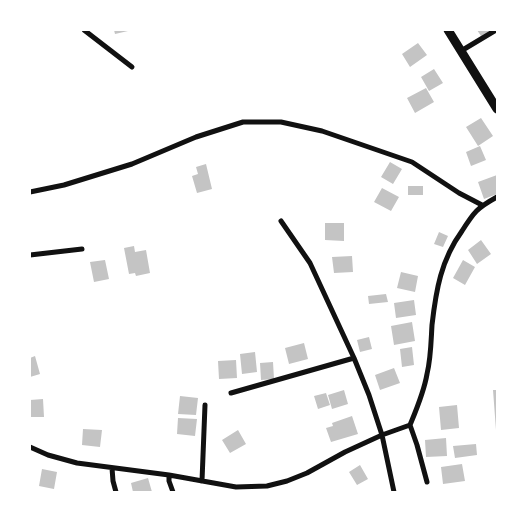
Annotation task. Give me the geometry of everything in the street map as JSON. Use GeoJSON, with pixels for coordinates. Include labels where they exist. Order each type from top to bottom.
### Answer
{"type":"FeatureCollection","features":[{"type":"Feature","properties":{"kind":"main road"},"geometry":{"type":"LineString","coordinates":[[448,30],[497,109]]}},
{"type":"Feature","properties":{"kind":"street"},"geometry":{"type":"LineString","coordinates":[[84,30],[132,67]]}},
{"type":"Feature","properties":{"kind":"street"},"geometry":{"type":"LineString","coordinates":[[460,51],[496,30]]}},
{"type":"Feature","properties":{"kind":"street"},"geometry":{"type":"LineString","coordinates":[[30,192],[64,185],[132,164],[196,137],[243,122],[281,122],[322,131],[412,162],[459,193],[482,205]]}},
{"type":"Feature","properties":{"kind":"street"},"geometry":{"type":"LineString","coordinates":[[427,482],[410,425],[422,396],[428,374],[438,286],[446,258],[474,212],[497,197]]}},
{"type":"Feature","properties":{"kind":"street"},"geometry":{"type":"LineString","coordinates":[[281,221],[310,263],[354,358],[382,435],[394,492]]}},
{"type":"Feature","properties":{"kind":"street"},"geometry":{"type":"LineString","coordinates":[[30,255],[82,249]]}},
{"type":"Feature","properties":{"kind":"street"},"geometry":{"type":"LineString","coordinates":[[232,393],[354,358]]}},
{"type":"Feature","properties":{"kind":"street"},"geometry":{"type":"LineString","coordinates":[[202,481],[204,405]]}},
{"type":"Feature","properties":{"kind":"street"},"geometry":{"type":"LineString","coordinates":[[30,447],[48,455],[78,463],[170,475],[236,487],[267,489],[307,473],[345,452],[382,435],[410,425]]}},
{"type":"Feature","properties":{"kind":"street"},"geometry":{"type":"LineString","coordinates":[[112,468],[116,492]]}},
{"type":"Feature","properties":{"kind":"street"},"geometry":{"type":"LineString","coordinates":[[170,475],[169,481],[173,492]]}},
{"type":"Feature","properties":{"kind":"building"},"geometry":{"type":"Polygon","coordinates":[[[114,30],[128,30],[128,31],[115,34],[114,30]]]}},
{"type":"Feature","properties":{"kind":"building"},"geometry":{"type":"Polygon","coordinates":[[[477,30],[491,30],[481,36],[477,30]]]}},
{"type":"Feature","properties":{"kind":"building"},"geometry":{"type":"Polygon","coordinates":[[[418,43],[427,55],[410,67],[402,54],[418,43]]]}},
{"type":"Feature","properties":{"kind":"building"},"geometry":{"type":"Polygon","coordinates":[[[434,69],[443,83],[429,91],[421,77],[434,69]]]}},
{"type":"Feature","properties":{"kind":"building"},"geometry":{"type":"Polygon","coordinates":[[[426,88],[434,102],[415,113],[407,98],[426,88]]]}},
{"type":"Feature","properties":{"kind":"building"},"geometry":{"type":"Polygon","coordinates":[[[481,118],[493,136],[478,146],[466,127],[481,118]]]}},
{"type":"Feature","properties":{"kind":"building"},"geometry":{"type":"Polygon","coordinates":[[[480,146],[486,160],[471,166],[466,152],[480,146]]]}},
{"type":"Feature","properties":{"kind":"building"},"geometry":{"type":"Polygon","coordinates":[[[390,162],[402,169],[393,184],[381,177],[390,162]]]}},
{"type":"Feature","properties":{"kind":"building"},"geometry":{"type":"Polygon","coordinates":[[[206,164],[212,189],[197,193],[192,176],[198,174],[196,167],[206,164]]]}},
{"type":"Feature","properties":{"kind":"building"},"geometry":{"type":"Polygon","coordinates":[[[497,175],[497,194],[484,199],[478,182],[497,175]]]}},
{"type":"Feature","properties":{"kind":"building"},"geometry":{"type":"Polygon","coordinates":[[[408,186],[423,186],[423,195],[408,195],[408,186]]]}},
{"type":"Feature","properties":{"kind":"building"},"geometry":{"type":"Polygon","coordinates":[[[382,188],[399,197],[391,211],[374,202],[382,188]]]}},
{"type":"Feature","properties":{"kind":"building"},"geometry":{"type":"Polygon","coordinates":[[[325,223],[344,223],[344,241],[325,240],[325,223]]]}},
{"type":"Feature","properties":{"kind":"building"},"geometry":{"type":"Polygon","coordinates":[[[439,232],[448,236],[443,247],[434,244],[439,232]]]}},
{"type":"Feature","properties":{"kind":"building"},"geometry":{"type":"Polygon","coordinates":[[[481,240],[491,254],[477,264],[468,250],[481,240]]]}},
{"type":"Feature","properties":{"kind":"building"},"geometry":{"type":"Polygon","coordinates":[[[134,246],[135,252],[146,250],[150,273],[136,276],[135,273],[129,274],[124,248],[134,246]]]}},
{"type":"Feature","properties":{"kind":"building"},"geometry":{"type":"Polygon","coordinates":[[[352,256],[353,272],[334,273],[332,257],[352,256]]]}},
{"type":"Feature","properties":{"kind":"building"},"geometry":{"type":"Polygon","coordinates":[[[105,260],[109,279],[94,282],[90,262],[105,260]]]}},
{"type":"Feature","properties":{"kind":"building"},"geometry":{"type":"Polygon","coordinates":[[[463,260],[475,267],[465,285],[453,278],[463,260]]]}},
{"type":"Feature","properties":{"kind":"building"},"geometry":{"type":"Polygon","coordinates":[[[401,272],[418,276],[415,292],[397,288],[401,272]]]}},
{"type":"Feature","properties":{"kind":"building"},"geometry":{"type":"Polygon","coordinates":[[[386,294],[388,302],[369,304],[368,296],[386,294]]]}},
{"type":"Feature","properties":{"kind":"building"},"geometry":{"type":"Polygon","coordinates":[[[414,300],[416,315],[396,318],[394,303],[414,300]]]}},
{"type":"Feature","properties":{"kind":"building"},"geometry":{"type":"Polygon","coordinates":[[[412,322],[415,341],[394,345],[391,326],[412,322]]]}},
{"type":"Feature","properties":{"kind":"building"},"geometry":{"type":"Polygon","coordinates":[[[369,337],[372,349],[360,352],[357,340],[369,337]]]}},
{"type":"Feature","properties":{"kind":"building"},"geometry":{"type":"Polygon","coordinates":[[[304,343],[308,359],[289,364],[285,348],[304,343]]]}},
{"type":"Feature","properties":{"kind":"building"},"geometry":{"type":"Polygon","coordinates":[[[412,347],[414,365],[402,367],[400,349],[412,347]]]}},
{"type":"Feature","properties":{"kind":"building"},"geometry":{"type":"Polygon","coordinates":[[[255,352],[257,372],[242,374],[240,354],[255,352]]]}},
{"type":"Feature","properties":{"kind":"building"},"geometry":{"type":"Polygon","coordinates":[[[35,356],[40,374],[30,377],[30,358],[35,356]]]}},
{"type":"Feature","properties":{"kind":"building"},"geometry":{"type":"Polygon","coordinates":[[[236,360],[237,378],[219,379],[218,361],[236,360]]]}},
{"type":"Feature","properties":{"kind":"building"},"geometry":{"type":"Polygon","coordinates":[[[273,362],[274,379],[261,380],[260,363],[273,362]]]}},
{"type":"Feature","properties":{"kind":"building"},"geometry":{"type":"Polygon","coordinates":[[[394,368],[400,383],[380,390],[375,375],[394,368]]]}},
{"type":"Feature","properties":{"kind":"building"},"geometry":{"type":"Polygon","coordinates":[[[344,390],[348,404],[332,409],[328,395],[344,390]]]}},
{"type":"Feature","properties":{"kind":"building"},"geometry":{"type":"Polygon","coordinates":[[[493,390],[497,390],[497,430],[496,430],[493,390]]]}},
{"type":"Feature","properties":{"kind":"building"},"geometry":{"type":"Polygon","coordinates":[[[326,393],[330,405],[318,409],[314,396],[326,393]]]}},
{"type":"Feature","properties":{"kind":"building"},"geometry":{"type":"Polygon","coordinates":[[[180,396],[198,398],[196,415],[178,414],[180,396]]]}},
{"type":"Feature","properties":{"kind":"building"},"geometry":{"type":"Polygon","coordinates":[[[43,399],[44,417],[30,417],[30,400],[43,399]]]}},
{"type":"Feature","properties":{"kind":"building"},"geometry":{"type":"Polygon","coordinates":[[[457,405],[459,428],[441,430],[439,407],[457,405]]]}},
{"type":"Feature","properties":{"kind":"building"},"geometry":{"type":"Polygon","coordinates":[[[352,416],[358,434],[331,442],[326,428],[333,426],[332,423],[352,416]]]}},
{"type":"Feature","properties":{"kind":"building"},"geometry":{"type":"Polygon","coordinates":[[[178,418],[197,419],[195,436],[177,434],[178,418]]]}},
{"type":"Feature","properties":{"kind":"building"},"geometry":{"type":"Polygon","coordinates":[[[83,429],[102,430],[100,447],[82,445],[83,429]]]}},
{"type":"Feature","properties":{"kind":"building"},"geometry":{"type":"Polygon","coordinates":[[[238,430],[246,444],[230,453],[222,440],[238,430]]]}},
{"type":"Feature","properties":{"kind":"building"},"geometry":{"type":"Polygon","coordinates":[[[446,438],[447,456],[426,457],[425,440],[446,438]]]}},
{"type":"Feature","properties":{"kind":"building"},"geometry":{"type":"Polygon","coordinates":[[[476,444],[477,455],[455,458],[453,446],[476,444]]]}},
{"type":"Feature","properties":{"kind":"building"},"geometry":{"type":"Polygon","coordinates":[[[462,464],[465,481],[443,484],[441,467],[462,464]]]}},
{"type":"Feature","properties":{"kind":"building"},"geometry":{"type":"Polygon","coordinates":[[[360,465],[368,479],[357,485],[349,472],[360,465]]]}},
{"type":"Feature","properties":{"kind":"building"},"geometry":{"type":"Polygon","coordinates":[[[42,469],[57,472],[54,489],[39,486],[42,469]]]}},
{"type":"Feature","properties":{"kind":"building"},"geometry":{"type":"Polygon","coordinates":[[[148,478],[152,492],[133,492],[131,483],[148,478]]]}}]}
